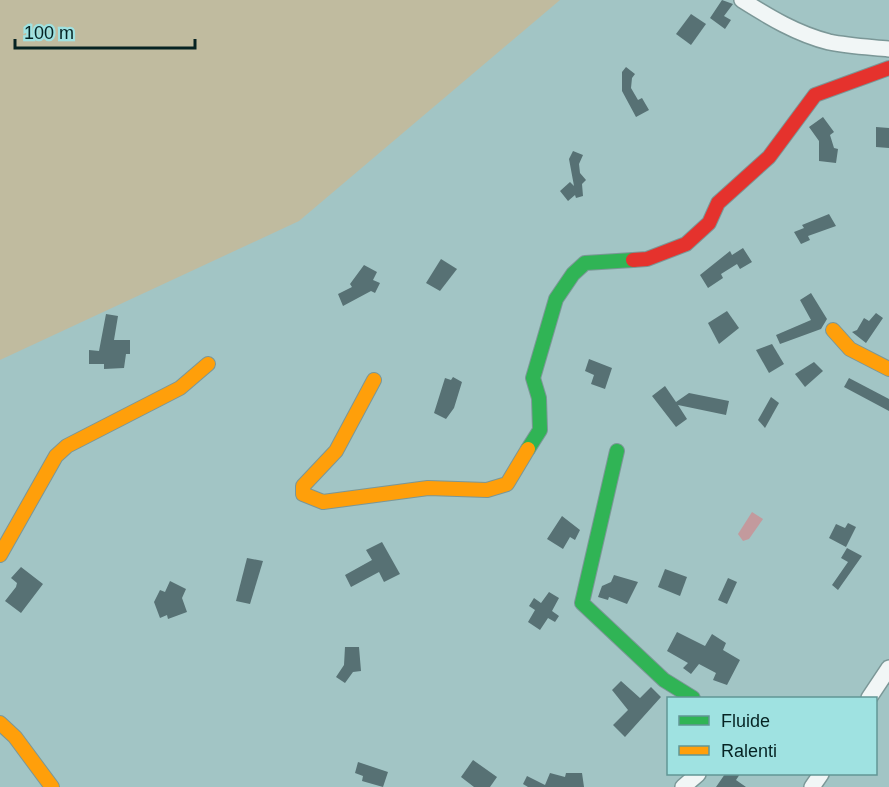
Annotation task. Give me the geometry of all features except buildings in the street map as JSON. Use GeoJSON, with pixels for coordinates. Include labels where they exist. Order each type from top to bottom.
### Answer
{"type":"FeatureCollection","features":[{"type":"Feature","properties":{"kind":"street"},"geometry":{"type":"LineString","coordinates":[[742,0],[777,22],[808,35],[830,42],[889,49]]}},
{"type":"Feature","properties":{"kind":"street"},"geometry":{"type":"LineString","coordinates":[[374,380],[336,451],[303,486],[303,494],[323,502],[428,488],[487,490],[507,484],[540,430],[538,398],[533,378],[556,299],[573,274],[585,263],[647,259],[686,244],[710,223],[718,203],[769,157],[815,95],[889,68]]}},
{"type":"Feature","properties":{"kind":"street"},"geometry":{"type":"LineString","coordinates":[[833,330],[850,349],[889,369]]}},
{"type":"Feature","properties":{"kind":"street"},"geometry":{"type":"LineString","coordinates":[[0,555],[56,456],[67,446],[180,388],[208,364]]}},
{"type":"Feature","properties":{"kind":"street"},"geometry":{"type":"LineString","coordinates":[[617,451],[582,603],[664,680],[690,697]]}},
{"type":"Feature","properties":{"kind":"street"},"geometry":{"type":"LineString","coordinates":[[870,697],[889,669]]}},
{"type":"Feature","properties":{"kind":"street"},"geometry":{"type":"LineString","coordinates":[[0,723],[15,737],[52,787]]}},
{"type":"Feature","properties":{"kind":"street"},"geometry":{"type":"LineString","coordinates":[[683,787],[697,775]]}},
{"type":"Feature","properties":{"kind":"shaded area"},"geometry":{"type":"Polygon","coordinates":[[[0,0],[560,0],[299,221],[0,360],[0,0]]]}},
{"type":"Feature","properties":{"kind":"shaded area"},"geometry":{"type":"Polygon","coordinates":[[[752,512],[763,519],[749,539],[743,541],[738,534],[752,512]]]}},
{"type":"Feature","properties":{"kind":"traffic: fast"},"geometry":{"type":"LineString","coordinates":[[528,449],[540,430],[539,398],[533,378],[556,299],[573,274],[585,263],[633,260]]}},
{"type":"Feature","properties":{"kind":"traffic: fast"},"geometry":{"type":"LineString","coordinates":[[617,451],[582,603],[664,680],[691,697]]}},
{"type":"Feature","properties":{"kind":"traffic: slow"},"geometry":{"type":"LineString","coordinates":[[833,330],[850,349],[889,369]]}},
{"type":"Feature","properties":{"kind":"traffic: slow"},"geometry":{"type":"LineString","coordinates":[[0,555],[56,456],[67,446],[180,388],[208,364]]}},
{"type":"Feature","properties":{"kind":"traffic: slow"},"geometry":{"type":"LineString","coordinates":[[374,380],[336,451],[303,486],[303,494],[323,502],[428,488],[487,490],[507,484],[528,449]]}},
{"type":"Feature","properties":{"kind":"traffic: slow"},"geometry":{"type":"LineString","coordinates":[[0,723],[15,737],[52,787]]}},
{"type":"Feature","properties":{"kind":"traffic: jam"},"geometry":{"type":"LineString","coordinates":[[633,260],[647,259],[686,244],[709,223],[718,203],[769,157],[815,95],[889,68]]}}]}
